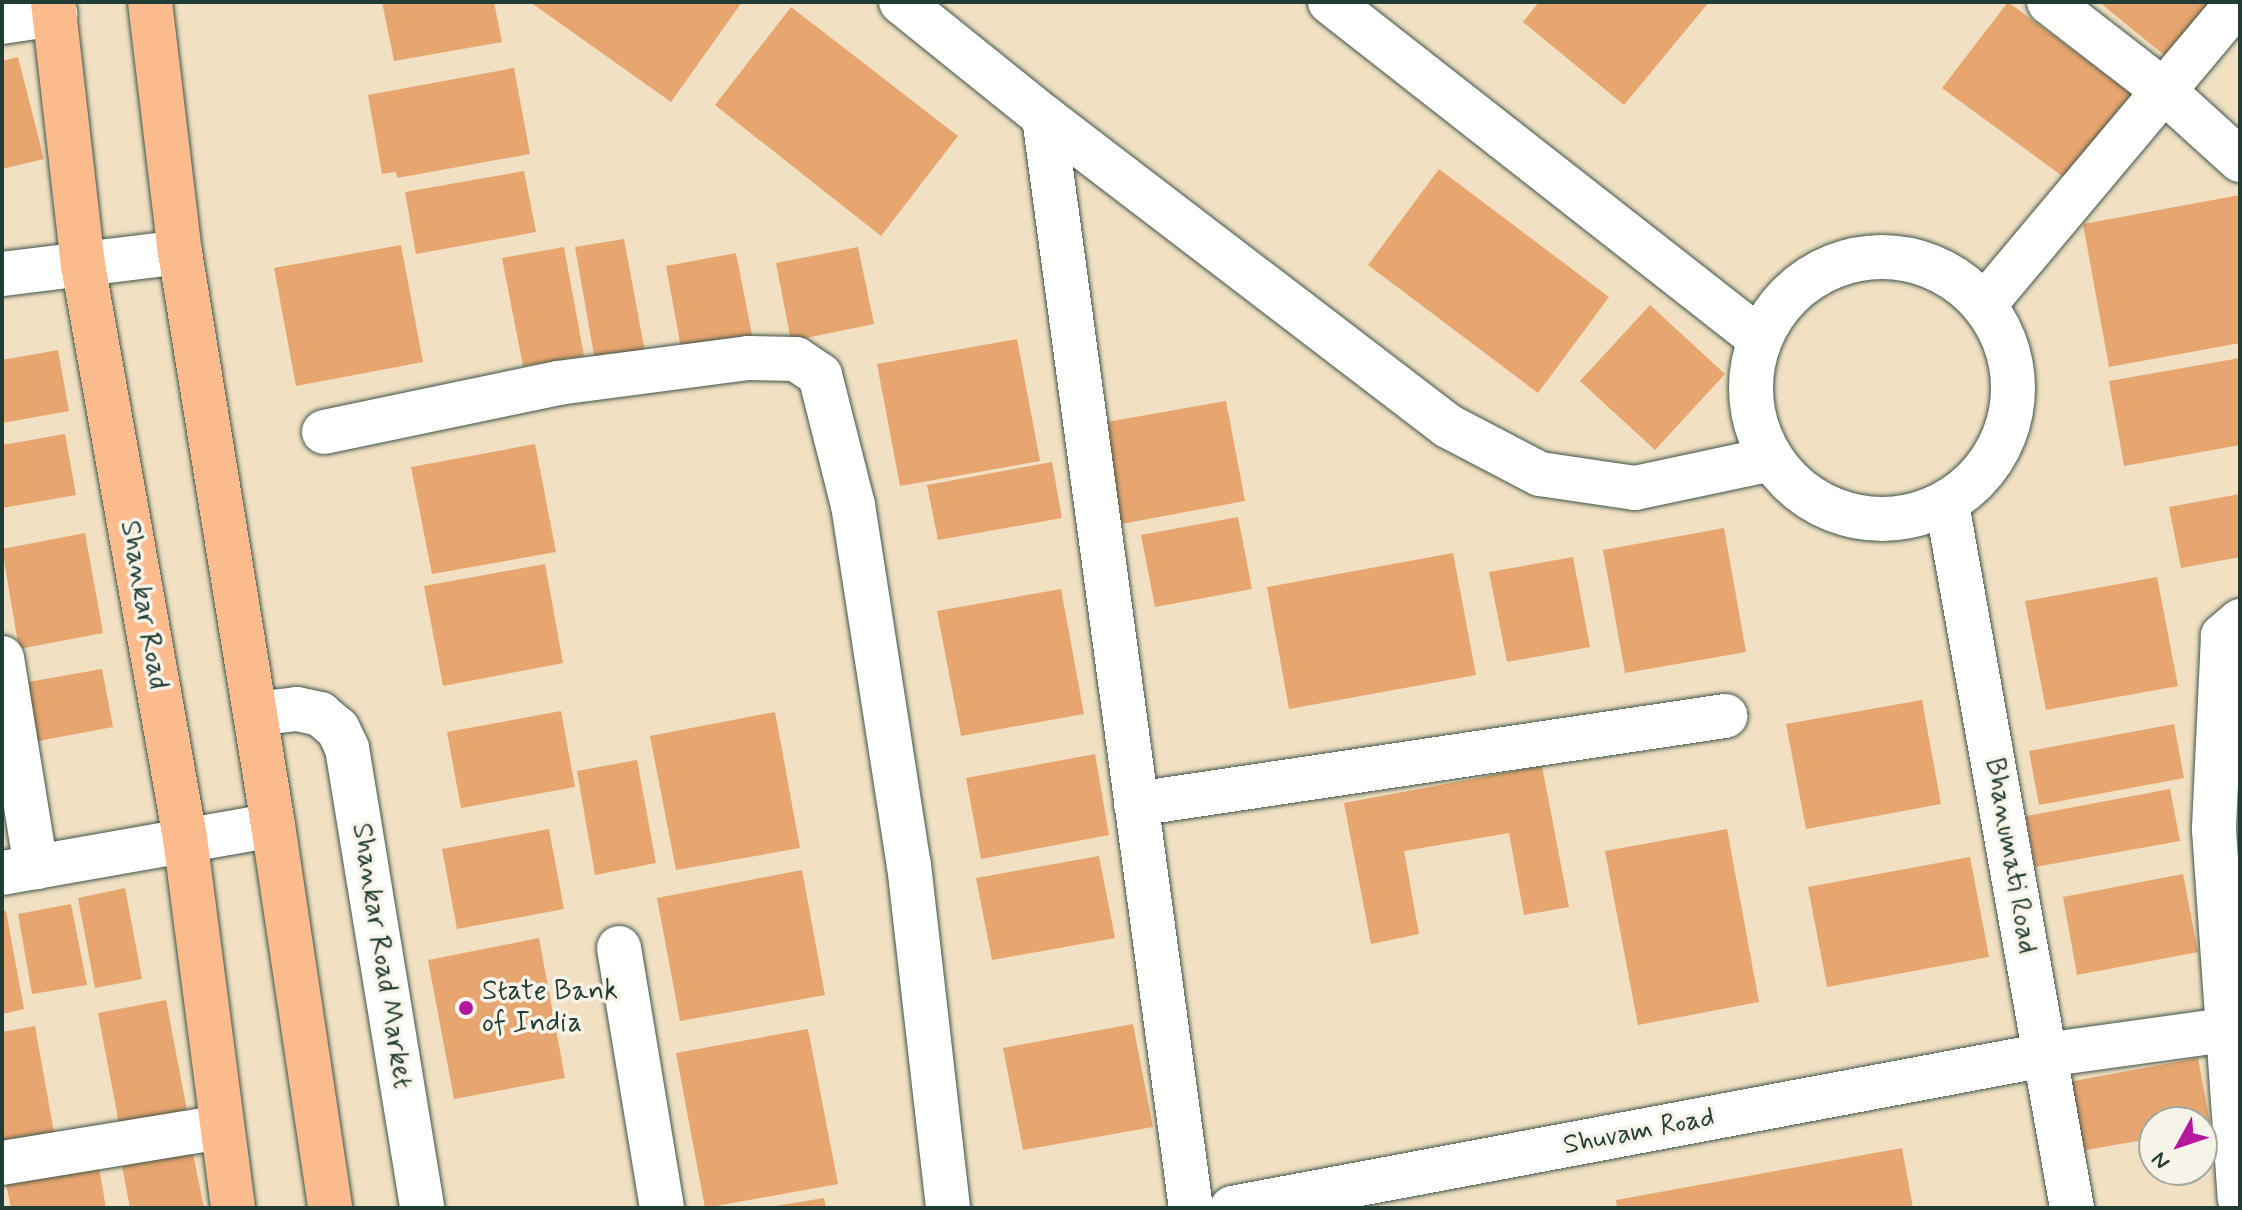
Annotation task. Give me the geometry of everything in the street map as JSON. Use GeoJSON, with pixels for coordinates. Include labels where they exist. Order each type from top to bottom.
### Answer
{"type":"FeatureCollection","features":[{"type":"Feature","properties":{"kind":"main road"},"geometry":{"type":"LineString","coordinates":[[150,2],[180,252],[273,825],[330,1208]]}},
{"type":"Feature","properties":{"kind":"main road","name":"Shankar Road"},"geometry":{"type":"LineString","coordinates":[[54,8],[83,265],[185,838],[233,1208]]}},
{"type":"Feature","properties":{"kind":"street"},"geometry":{"type":"LineString","coordinates":[[901,2],[1044,117],[1448,426],[1540,474],[1635,488],[1772,459]]}},
{"type":"Feature","properties":{"kind":"street"},"geometry":{"type":"LineString","coordinates":[[1330,2],[1759,338]]}},
{"type":"Feature","properties":{"kind":"street"},"geometry":{"type":"LineString","coordinates":[[2049,2],[2164,91],[2240,160]]}},
{"type":"Feature","properties":{"kind":"street"},"geometry":{"type":"LineString","coordinates":[[1984,305],[2238,2]]}},
{"type":"Feature","properties":{"kind":"street"},"geometry":{"type":"LineString","coordinates":[[2,22],[54,8]]}},
{"type":"Feature","properties":{"kind":"street"},"geometry":{"type":"LineString","coordinates":[[1044,117],[1191,1208]]}},
{"type":"Feature","properties":{"kind":"street"},"geometry":{"type":"LineString","coordinates":[[2,274],[180,252]]}},
{"type":"Feature","properties":{"kind":"street"},"geometry":{"type":"LineString","coordinates":[[1864,257],[1909,259],[1952,276],[1984,305],[2007,346],[2015,390],[2006,435],[1990,462],[1982,475],[1947,504],[1889,520],[1844,514],[1803,494],[1772,459],[1754,417],[1751,371],[1759,338],[1784,299],[1820,271],[1864,257]]}},
{"type":"Feature","properties":{"kind":"street"},"geometry":{"type":"LineString","coordinates":[[324,432],[558,383],[748,358],[796,359],[820,375],[853,505],[900,802],[948,1208]]}},
{"type":"Feature","properties":{"kind":"street","name":"Bhanumati Road"},"geometry":{"type":"LineString","coordinates":[[1947,504],[2072,1208]]}},
{"type":"Feature","properties":{"kind":"street"},"geometry":{"type":"LineString","coordinates":[[2240,621],[2223,636],[2214,830],[2234,1028],[2240,1198]]}},
{"type":"Feature","properties":{"kind":"street"},"geometry":{"type":"LineString","coordinates":[[2,658],[19,870],[185,838],[273,825]]}},
{"type":"Feature","properties":{"kind":"street","name":"Shankar Road Market"},"geometry":{"type":"LineString","coordinates":[[255,714],[297,709],[320,714],[338,729],[347,748],[422,1208]]}},
{"type":"Feature","properties":{"kind":"street"},"geometry":{"type":"LineString","coordinates":[[1136,804],[1725,716]]}},
{"type":"Feature","properties":{"kind":"street"},"geometry":{"type":"LineString","coordinates":[[619,948],[662,1208]]}},
{"type":"Feature","properties":{"kind":"street","name":"Shuvam Road"},"geometry":{"type":"LineString","coordinates":[[1232,1208],[2045,1055],[2234,1028]]}},
{"type":"Feature","properties":{"kind":"street"},"geometry":{"type":"LineString","coordinates":[[2,1163],[222,1127]]}},
{"type":"Feature","properties":{"kind":"building"},"geometry":{"type":"Polygon","coordinates":[[[382,2],[494,2],[502,42],[394,61],[382,2]]]}},
{"type":"Feature","properties":{"kind":"building"},"geometry":{"type":"Polygon","coordinates":[[[530,2],[742,2],[671,102],[530,2]]]}},
{"type":"Feature","properties":{"kind":"building"},"geometry":{"type":"Polygon","coordinates":[[[1539,2],[1709,2],[1624,105],[1523,22],[1539,2]]]}},
{"type":"Feature","properties":{"kind":"building"},"geometry":{"type":"Polygon","coordinates":[[[2008,2],[2133,95],[2069,181],[1942,88],[2008,2]]]}},
{"type":"Feature","properties":{"kind":"building"},"geometry":{"type":"Polygon","coordinates":[[[2099,2],[2215,2],[2169,59],[2099,2]]]}},
{"type":"Feature","properties":{"kind":"building"},"geometry":{"type":"Polygon","coordinates":[[[791,7],[958,136],[881,236],[715,105],[791,7]]]}},
{"type":"Feature","properties":{"kind":"building"},"geometry":{"type":"Polygon","coordinates":[[[18,57],[44,159],[2,169],[2,61],[18,57]]]}},
{"type":"Feature","properties":{"kind":"building"},"geometry":{"type":"Polygon","coordinates":[[[514,68],[530,154],[397,178],[396,172],[382,174],[368,95],[514,68]]]}},
{"type":"Feature","properties":{"kind":"building"},"geometry":{"type":"Polygon","coordinates":[[[1439,169],[1609,297],[1538,393],[1368,265],[1439,169]]]}},
{"type":"Feature","properties":{"kind":"building"},"geometry":{"type":"Polygon","coordinates":[[[524,171],[536,232],[416,254],[405,192],[524,171]]]}},
{"type":"Feature","properties":{"kind":"building"},"geometry":{"type":"Polygon","coordinates":[[[2240,195],[2240,343],[2109,367],[2083,224],[2240,195]]]}},
{"type":"Feature","properties":{"kind":"building"},"geometry":{"type":"Polygon","coordinates":[[[624,239],[647,363],[597,372],[575,247],[624,239]]]}},
{"type":"Feature","properties":{"kind":"building"},"geometry":{"type":"Polygon","coordinates":[[[401,245],[423,362],[296,386],[274,268],[401,245]]]}},
{"type":"Feature","properties":{"kind":"building"},"geometry":{"type":"Polygon","coordinates":[[[564,247],[584,356],[523,366],[502,258],[564,247]]]}},
{"type":"Feature","properties":{"kind":"building"},"geometry":{"type":"Polygon","coordinates":[[[858,247],[874,324],[791,341],[776,263],[858,247]]]}},
{"type":"Feature","properties":{"kind":"building"},"geometry":{"type":"Polygon","coordinates":[[[736,253],[754,345],[683,359],[666,266],[736,253]]]}},
{"type":"Feature","properties":{"kind":"building"},"geometry":{"type":"Polygon","coordinates":[[[1650,305],[1725,374],[1655,450],[1580,381],[1650,305]]]}},
{"type":"Feature","properties":{"kind":"building"},"geometry":{"type":"Polygon","coordinates":[[[1017,339],[1040,461],[900,486],[877,364],[1017,339]]]}},
{"type":"Feature","properties":{"kind":"building"},"geometry":{"type":"Polygon","coordinates":[[[58,350],[69,411],[2,423],[2,360],[58,350]]]}},
{"type":"Feature","properties":{"kind":"building"},"geometry":{"type":"Polygon","coordinates":[[[2240,358],[2240,445],[2124,466],[2109,381],[2240,358]]]}},
{"type":"Feature","properties":{"kind":"building"},"geometry":{"type":"Polygon","coordinates":[[[1226,401],[1245,501],[1121,524],[1101,423],[1226,401]]]}},
{"type":"Feature","properties":{"kind":"building"},"geometry":{"type":"Polygon","coordinates":[[[65,434],[76,495],[2,508],[2,445],[65,434]]]}},
{"type":"Feature","properties":{"kind":"building"},"geometry":{"type":"Polygon","coordinates":[[[535,444],[556,552],[432,574],[411,467],[535,444]]]}},
{"type":"Feature","properties":{"kind":"building"},"geometry":{"type":"Polygon","coordinates":[[[1052,462],[1062,518],[938,540],[927,485],[1052,462]]]}},
{"type":"Feature","properties":{"kind":"building"},"geometry":{"type":"Polygon","coordinates":[[[2240,494],[2240,557],[2181,568],[2169,507],[2240,494]]]}},
{"type":"Feature","properties":{"kind":"building"},"geometry":{"type":"Polygon","coordinates":[[[1238,517],[1252,589],[1155,607],[1141,535],[1238,517]]]}},
{"type":"Feature","properties":{"kind":"building"},"geometry":{"type":"Polygon","coordinates":[[[1724,528],[1746,652],[1625,673],[1603,550],[1724,528]]]}},
{"type":"Feature","properties":{"kind":"building"},"geometry":{"type":"Polygon","coordinates":[[[85,533],[103,633],[19,649],[2,549],[85,533]]]}},
{"type":"Feature","properties":{"kind":"building"},"geometry":{"type":"Polygon","coordinates":[[[1453,553],[1476,675],[1289,709],[1267,587],[1453,553]]]}},
{"type":"Feature","properties":{"kind":"building"},"geometry":{"type":"Polygon","coordinates":[[[1573,557],[1590,647],[1507,662],[1489,572],[1573,557]]]}},
{"type":"Feature","properties":{"kind":"building"},"geometry":{"type":"Polygon","coordinates":[[[545,564],[563,663],[443,686],[424,586],[545,564]]]}},
{"type":"Feature","properties":{"kind":"building"},"geometry":{"type":"Polygon","coordinates":[[[2157,577],[2178,686],[2046,710],[2025,601],[2157,577]]]}},
{"type":"Feature","properties":{"kind":"building"},"geometry":{"type":"Polygon","coordinates":[[[1061,589],[1084,714],[961,736],[937,611],[1061,589]]]}},
{"type":"Feature","properties":{"kind":"building"},"geometry":{"type":"Polygon","coordinates":[[[102,669],[113,727],[22,744],[11,685],[102,669]]]}},
{"type":"Feature","properties":{"kind":"building"},"geometry":{"type":"Polygon","coordinates":[[[1922,700],[1941,804],[1806,829],[1786,724],[1922,700]]]}},
{"type":"Feature","properties":{"kind":"building"},"geometry":{"type":"Polygon","coordinates":[[[561,711],[575,787],[461,808],[447,732],[561,711]]]}},
{"type":"Feature","properties":{"kind":"building"},"geometry":{"type":"Polygon","coordinates":[[[775,712],[800,848],[676,870],[650,736],[775,712]]]}},
{"type":"Feature","properties":{"kind":"building"},"geometry":{"type":"Polygon","coordinates":[[[2174,724],[2184,778],[2039,805],[2029,751],[2174,724]]]}},
{"type":"Feature","properties":{"kind":"building"},"geometry":{"type":"Polygon","coordinates":[[[1095,754],[1109,835],[981,859],[966,778],[1095,754]]]}},
{"type":"Feature","properties":{"kind":"building"},"geometry":{"type":"Polygon","coordinates":[[[637,760],[656,863],[595,875],[577,771],[637,760]]]}},
{"type":"Feature","properties":{"kind":"building"},"geometry":{"type":"Polygon","coordinates":[[[1542,766],[1569,907],[1524,915],[1509,833],[1404,851],[1419,934],[1371,944],[1344,803],[1542,766]]]}},
{"type":"Feature","properties":{"kind":"building"},"geometry":{"type":"Polygon","coordinates":[[[2170,789],[2180,841],[2035,867],[2026,816],[2170,789]]]}},
{"type":"Feature","properties":{"kind":"building"},"geometry":{"type":"Polygon","coordinates":[[[549,829],[564,909],[457,929],[442,849],[549,829]]]}},
{"type":"Feature","properties":{"kind":"building"},"geometry":{"type":"Polygon","coordinates":[[[1727,829],[1759,1002],[1638,1025],[1605,851],[1727,829]]]}},
{"type":"Feature","properties":{"kind":"building"},"geometry":{"type":"Polygon","coordinates":[[[1099,856],[1115,938],[992,960],[976,878],[1099,856]]]}},
{"type":"Feature","properties":{"kind":"building"},"geometry":{"type":"Polygon","coordinates":[[[1970,857],[1989,957],[1827,987],[1808,887],[1970,857]]]}},
{"type":"Feature","properties":{"kind":"building"},"geometry":{"type":"Polygon","coordinates":[[[802,870],[825,995],[680,1021],[657,898],[802,870]]]}},
{"type":"Feature","properties":{"kind":"building"},"geometry":{"type":"Polygon","coordinates":[[[2183,874],[2198,952],[2077,975],[2063,897],[2183,874]]]}},
{"type":"Feature","properties":{"kind":"building"},"geometry":{"type":"Polygon","coordinates":[[[125,888],[142,979],[95,988],[78,898],[125,888]]]}},
{"type":"Feature","properties":{"kind":"building"},"geometry":{"type":"Polygon","coordinates":[[[71,904],[87,985],[32,994],[18,914],[71,904]]]}},
{"type":"Feature","properties":{"kind":"building"},"geometry":{"type":"Polygon","coordinates":[[[2,911],[6,911],[24,1009],[2,1014],[2,911]]]}},
{"type":"Feature","properties":{"kind":"building"},"geometry":{"type":"Polygon","coordinates":[[[539,938],[565,1078],[454,1099],[428,960],[539,938]]]}},
{"type":"Feature","properties":{"kind":"building"},"geometry":{"type":"Polygon","coordinates":[[[166,1000],[189,1121],[121,1134],[98,1013],[166,1000]]]}},
{"type":"Feature","properties":{"kind":"building"},"geometry":{"type":"Polygon","coordinates":[[[1133,1024],[1153,1127],[1023,1150],[1003,1048],[1133,1024]]]}},
{"type":"Feature","properties":{"kind":"building"},"geometry":{"type":"Polygon","coordinates":[[[35,1026],[54,1133],[2,1142],[2,1032],[35,1026]]]}},
{"type":"Feature","properties":{"kind":"building"},"geometry":{"type":"Polygon","coordinates":[[[808,1029],[838,1184],[705,1208],[676,1053],[808,1029]]]}},
{"type":"Feature","properties":{"kind":"building"},"geometry":{"type":"Polygon","coordinates":[[[2198,1058],[2207,1106],[2138,1106],[2138,1141],[2081,1151],[2068,1082],[2198,1058]]]}},
{"type":"Feature","properties":{"kind":"building"},"geometry":{"type":"Polygon","coordinates":[[[1902,1148],[1913,1208],[1617,1208],[1616,1200],[1902,1148]]]}},
{"type":"Feature","properties":{"kind":"building"},"geometry":{"type":"Polygon","coordinates":[[[193,1153],[204,1208],[130,1208],[122,1166],[193,1153]]]}},
{"type":"Feature","properties":{"kind":"building"},"geometry":{"type":"Polygon","coordinates":[[[98,1162],[106,1208],[11,1208],[5,1179],[98,1162]]]}},
{"type":"Feature","properties":{"kind":"building"},"geometry":{"type":"Polygon","coordinates":[[[824,1198],[826,1208],[776,1208],[776,1206],[824,1198]]]}},
{"type":"Feature","properties":{"kind":"place","name":"State Bank of India"},"geometry":{"type":"Point","coordinates":[466,1008]}}]}
